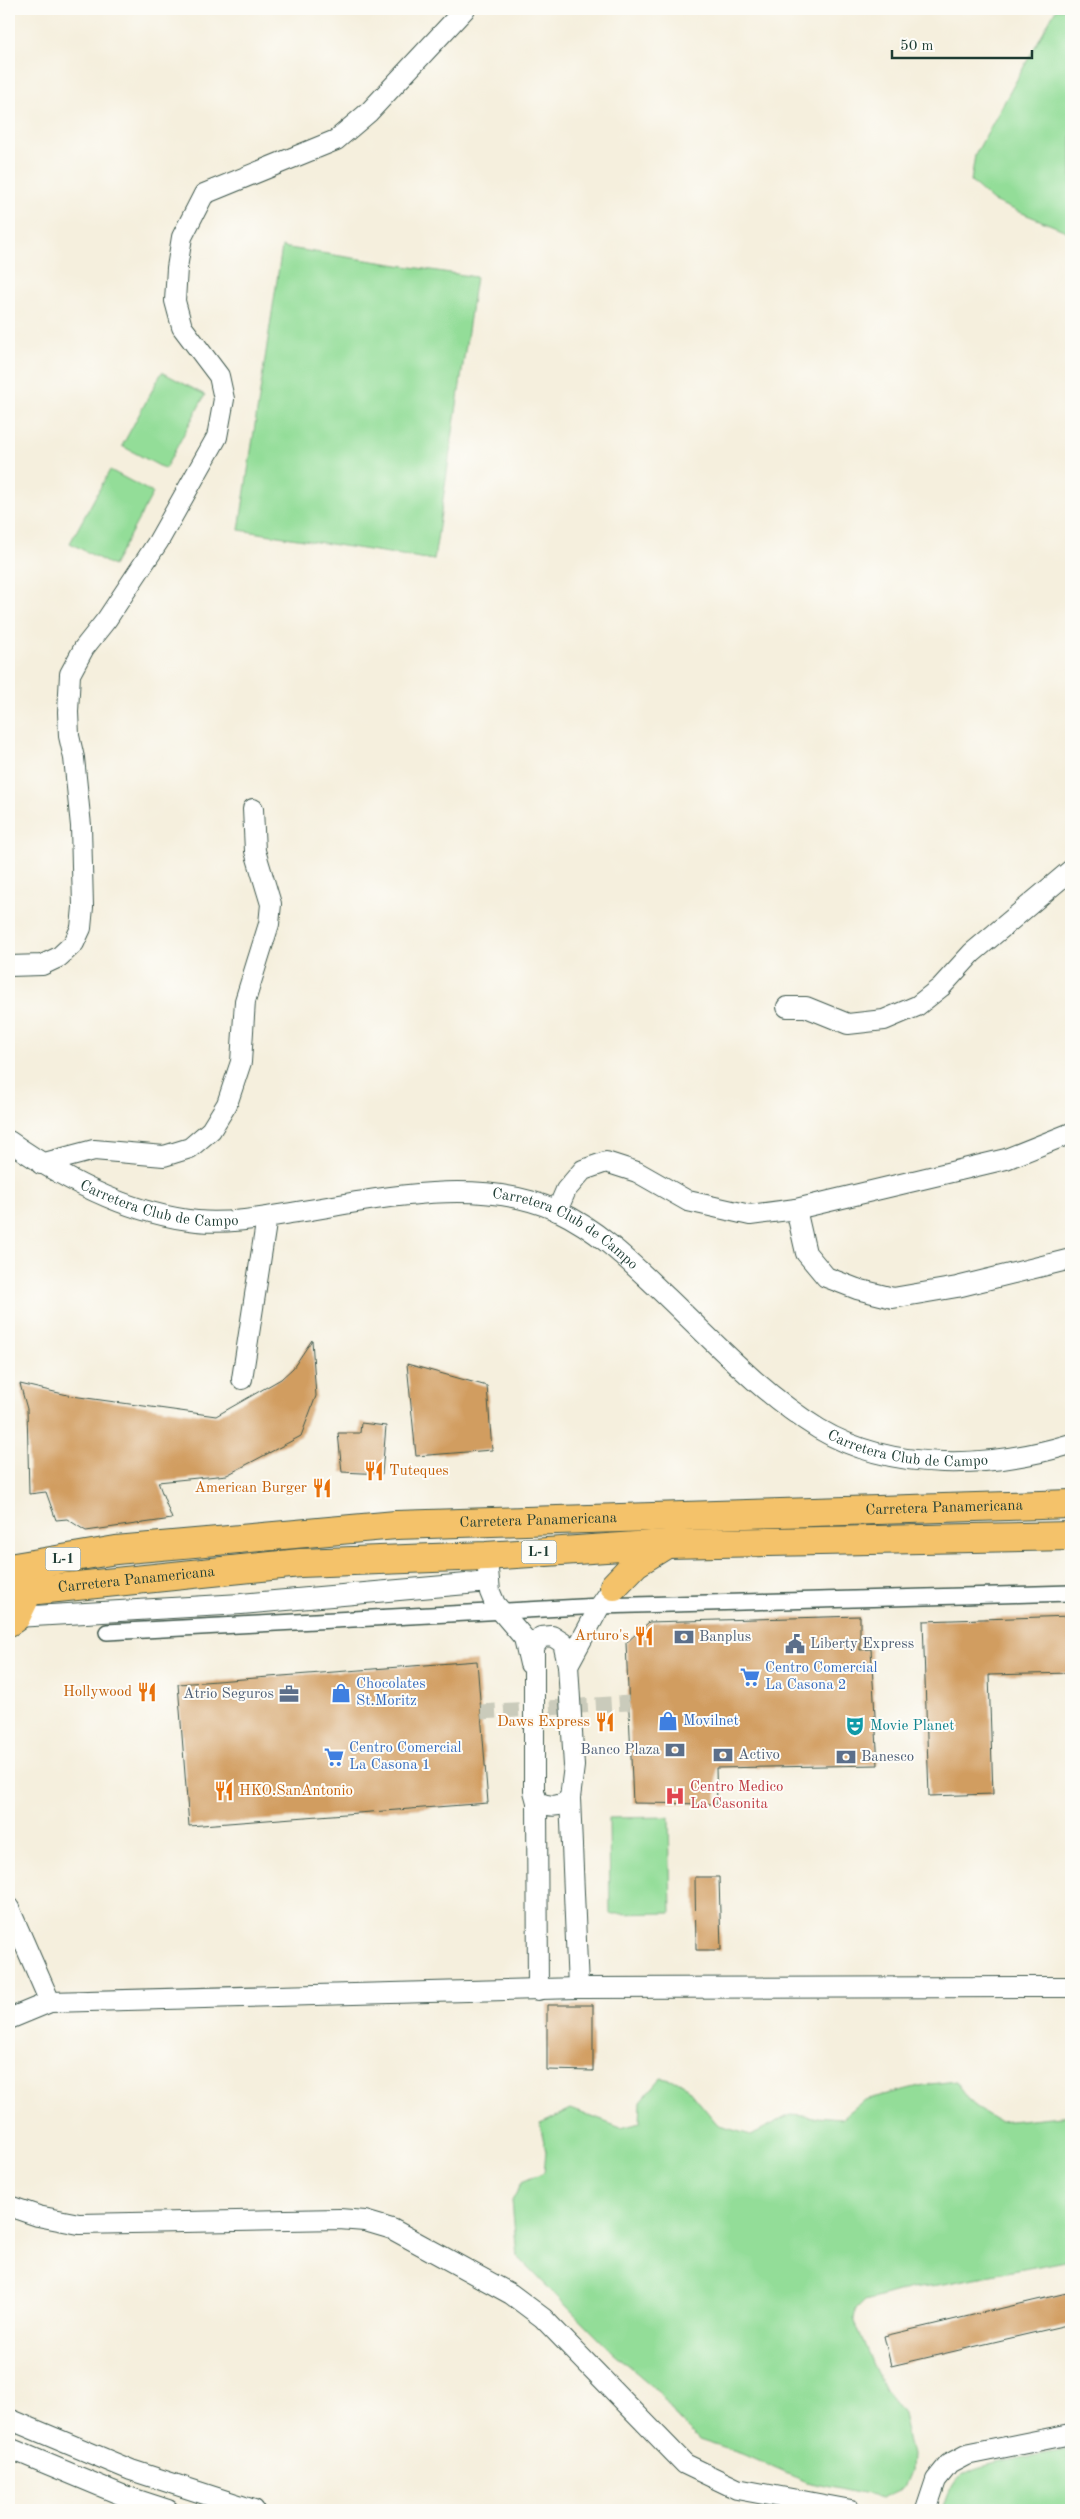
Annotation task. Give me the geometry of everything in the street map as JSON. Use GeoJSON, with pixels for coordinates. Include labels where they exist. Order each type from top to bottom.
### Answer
{"type":"FeatureCollection","features":[{"type":"Feature","properties":{"kind":"main road","name":"Carretera Panamericana"},"geometry":{"type":"LineString","coordinates":[[9,1568],[116,1550],[396,1524],[1071,1504]]}},
{"type":"Feature","properties":{"kind":"main road","name":"Carretera Panamericana"},"geometry":{"type":"LineString","coordinates":[[16,1606],[300,1563],[488,1569],[666,1544],[1071,1536]]}},
{"type":"Feature","properties":{"kind":"main road"},"geometry":{"type":"LineString","coordinates":[[607,1596],[636,1563],[666,1544]]}},
{"type":"Feature","properties":{"kind":"main road"},"geometry":{"type":"LineString","coordinates":[[9,1554],[116,1550]]}},
{"type":"Feature","properties":{"kind":"street"},"geometry":{"type":"LineString","coordinates":[[9,966],[42,965],[59,958],[74,943],[81,928],[84,907],[81,826],[68,712],[70,674],[84,648],[107,619],[158,542],[217,437],[224,399],[219,376],[182,327],[174,301],[176,268],[182,237],[204,194],[336,140],[369,112],[465,9]]}},
{"type":"Feature","properties":{"kind":"street"},"geometry":{"type":"LineString","coordinates":[[41,1164],[94,1150],[164,1156],[190,1148],[211,1130],[227,1104],[241,1062],[245,1001],[270,924],[271,904],[255,851],[253,809]]}},
{"type":"Feature","properties":{"kind":"street"},"geometry":{"type":"LineString","coordinates":[[787,1007],[806,1007],[848,1024],[884,1020],[917,1006],[941,987],[972,953],[1071,870]]}},
{"type":"Feature","properties":{"kind":"street"},"geometry":{"type":"LineString","coordinates":[[557,1211],[566,1190],[583,1170],[606,1162],[637,1172],[688,1201],[750,1215],[796,1209],[1006,1159],[1071,1133]]}},
{"type":"Feature","properties":{"kind":"street","name":"Carretera Club de Campo"},"geometry":{"type":"LineString","coordinates":[[9,1141],[41,1164],[97,1192],[170,1216],[198,1221],[267,1217],[404,1195],[499,1193],[557,1211],[602,1236],[764,1388],[820,1429],[852,1444],[889,1455],[924,1461],[957,1462],[1044,1452],[1071,1444]]}},
{"type":"Feature","properties":{"kind":"street"},"geometry":{"type":"LineString","coordinates":[[796,1209],[806,1253],[826,1277],[857,1289],[893,1298],[957,1287],[1071,1259]]}},
{"type":"Feature","properties":{"kind":"street"},"geometry":{"type":"LineString","coordinates":[[242,1379],[267,1217]]}},
{"type":"Feature","properties":{"kind":"street"},"geometry":{"type":"LineString","coordinates":[[488,1569],[495,1604],[524,1638],[533,1676]]}},
{"type":"Feature","properties":{"kind":"street"},"geometry":{"type":"LineString","coordinates":[[107,1632],[501,1612],[607,1596],[1071,1594]]}},
{"type":"Feature","properties":{"kind":"street"},"geometry":{"type":"LineString","coordinates":[[568,1665],[607,1596]]}},
{"type":"Feature","properties":{"kind":"street"},"geometry":{"type":"LineString","coordinates":[[538,1990],[537,1802],[534,1791],[534,1647],[541,1637],[552,1636],[563,1643],[568,1665],[574,1766],[570,1798],[578,1988]]}},
{"type":"Feature","properties":{"kind":"street"},"geometry":{"type":"LineString","coordinates":[[537,1802],[548,1806],[562,1805],[570,1798]]}},
{"type":"Feature","properties":{"kind":"street"},"geometry":{"type":"LineString","coordinates":[[9,1908],[50,2002]]}},
{"type":"Feature","properties":{"kind":"street"},"geometry":{"type":"LineString","coordinates":[[9,2019],[50,2002],[578,1988],[1071,1987]]}},
{"type":"Feature","properties":{"kind":"street"},"geometry":{"type":"LineString","coordinates":[[9,2206],[38,2216],[79,2224],[339,2219],[365,2221],[392,2229],[510,2294],[543,2318],[685,2464],[737,2489],[851,2510]]}},
{"type":"Feature","properties":{"kind":"street"},"geometry":{"type":"LineString","coordinates":[[9,2419],[131,2470],[254,2510]]}},
{"type":"Feature","properties":{"kind":"street"},"geometry":{"type":"LineString","coordinates":[[926,2510],[936,2480],[949,2464],[966,2455],[1071,2434]]}},
{"type":"Feature","properties":{"kind":"street"},"geometry":{"type":"LineString","coordinates":[[9,2448],[122,2495],[168,2510]]}},
{"type":"Feature","properties":{"kind":"green space"},"geometry":{"type":"Polygon","coordinates":[[[1056,9],[1071,9],[1071,233],[993,201],[971,181],[975,155],[1056,9]]]}},
{"type":"Feature","properties":{"kind":"green space"},"geometry":{"type":"Polygon","coordinates":[[[282,247],[476,277],[434,560],[239,530],[282,247]]]}},
{"type":"Feature","properties":{"kind":"green space"},"geometry":{"type":"Polygon","coordinates":[[[162,372],[205,395],[165,469],[122,446],[162,372]]]}},
{"type":"Feature","properties":{"kind":"green space"},"geometry":{"type":"Polygon","coordinates":[[[110,470],[153,493],[113,566],[70,543],[110,470]]]}},
{"type":"Feature","properties":{"kind":"green space"},"geometry":{"type":"Polygon","coordinates":[[[669,1817],[671,1913],[610,1914],[609,1818],[669,1817]]]}},
{"type":"Feature","properties":{"kind":"green space"},"geometry":{"type":"Polygon","coordinates":[[[661,2078],[683,2083],[719,2126],[751,2135],[790,2115],[841,2119],[864,2100],[923,2085],[956,2081],[975,2107],[1000,2122],[1071,2115],[1071,2260],[938,2285],[911,2288],[865,2301],[856,2310],[854,2319],[873,2365],[885,2390],[903,2414],[912,2455],[911,2471],[904,2488],[882,2498],[806,2482],[742,2454],[699,2440],[678,2419],[658,2391],[611,2351],[517,2256],[512,2201],[522,2182],[544,2172],[546,2152],[540,2124],[571,2109],[621,2128],[640,2123],[641,2101],[661,2078]]]}},
{"type":"Feature","properties":{"kind":"green space"},"geometry":{"type":"Polygon","coordinates":[[[1071,2449],[1071,2510],[943,2510],[953,2485],[964,2474],[1000,2462],[1071,2449]]]}},
{"type":"Feature","properties":{"kind":"building"},"geometry":{"type":"Polygon","coordinates":[[[312,1340],[316,1396],[301,1436],[227,1475],[158,1482],[172,1519],[86,1531],[67,1519],[56,1520],[46,1492],[29,1494],[27,1409],[20,1384],[72,1396],[216,1416],[281,1379],[293,1368],[312,1340]]]}},
{"type":"Feature","properties":{"kind":"building"},"geometry":{"type":"Polygon","coordinates":[[[407,1364],[487,1386],[492,1450],[416,1456],[407,1364]]]}},
{"type":"Feature","properties":{"kind":"building"},"geometry":{"type":"Polygon","coordinates":[[[361,1423],[386,1426],[382,1474],[342,1472],[338,1433],[360,1433],[361,1423]]]}},
{"type":"Feature","properties":{"kind":"building","name":"Centro Comercial La Casona 2"},"geometry":{"type":"Polygon","coordinates":[[[860,1616],[860,1650],[871,1649],[878,1765],[716,1768],[717,1804],[633,1803],[626,1643],[649,1622],[860,1616]]]}},
{"type":"Feature","properties":{"kind":"building"},"geometry":{"type":"Polygon","coordinates":[[[1071,1616],[1071,1673],[989,1675],[993,1794],[929,1796],[923,1621],[1071,1616]]]}},
{"type":"Feature","properties":{"kind":"building","name":"Centro Comercial La Casona 1"},"geometry":{"type":"Polygon","coordinates":[[[477,1661],[488,1803],[189,1826],[178,1684],[477,1661]]]}},
{"type":"Feature","properties":{"kind":"building"},"geometry":{"type":"Polygon","coordinates":[[[695,1877],[719,1877],[721,1950],[696,1950],[695,1877]]]}},
{"type":"Feature","properties":{"kind":"building"},"geometry":{"type":"Polygon","coordinates":[[[547,2005],[593,2005],[593,2071],[547,2070],[547,2005]]]}},
{"type":"Feature","properties":{"kind":"building"},"geometry":{"type":"Polygon","coordinates":[[[1071,2292],[1071,2324],[891,2366],[884,2336],[1071,2292]]]}},
{"type":"Feature","properties":{"kind":"tunnel"},"geometry":{"type":"LineString","coordinates":[[481,1712],[629,1703]]}},
{"type":"Feature","properties":{"kind":"place","name":"Tuteques"},"geometry":{"type":"Point","coordinates":[374,1471]}},
{"type":"Feature","properties":{"kind":"place","name":"American Burger"},"geometry":{"type":"Point","coordinates":[322,1488]}},
{"type":"Feature","properties":{"kind":"place","name":"Arturo's"},"geometry":{"type":"Point","coordinates":[644,1636]}},
{"type":"Feature","properties":{"kind":"place","name":"Banplus"},"geometry":{"type":"Point","coordinates":[684,1637]}},
{"type":"Feature","properties":{"kind":"place","name":"Liberty Express"},"geometry":{"type":"Point","coordinates":[795,1644]}},
{"type":"Feature","properties":{"kind":"place","name":"Centro Comercial La Casona 2"},"geometry":{"type":"Point","coordinates":[750,1677]}},
{"type":"Feature","properties":{"kind":"place","name":"Hollywood"},"geometry":{"type":"Point","coordinates":[147,1692]}},
{"type":"Feature","properties":{"kind":"place","name":"Chocolates St.Moritz"},"geometry":{"type":"Point","coordinates":[341,1693]}},
{"type":"Feature","properties":{"kind":"place","name":"Atrio Seguros"},"geometry":{"type":"Point","coordinates":[289,1694]}},
{"type":"Feature","properties":{"kind":"place","name":"Movilnet"},"geometry":{"type":"Point","coordinates":[668,1721]}},
{"type":"Feature","properties":{"kind":"place","name":"Daws Express"},"geometry":{"type":"Point","coordinates":[605,1722]}},
{"type":"Feature","properties":{"kind":"place","name":"Movie Planet"},"geometry":{"type":"Point","coordinates":[855,1726]}},
{"type":"Feature","properties":{"kind":"place","name":"Banco Plaza"},"geometry":{"type":"Point","coordinates":[675,1750]}},
{"type":"Feature","properties":{"kind":"place","name":"Activo"},"geometry":{"type":"Point","coordinates":[723,1755]}},
{"type":"Feature","properties":{"kind":"place","name":"Centro Comercial La Casona 1"},"geometry":{"type":"Point","coordinates":[334,1757]}},
{"type":"Feature","properties":{"kind":"place","name":"Banesco"},"geometry":{"type":"Point","coordinates":[846,1757]}},
{"type":"Feature","properties":{"kind":"place","name":"HKO.SanAntonio"},"geometry":{"type":"Point","coordinates":[224,1791]}},
{"type":"Feature","properties":{"kind":"place","name":"Centro Medico La Casonita"},"geometry":{"type":"Point","coordinates":[675,1796]}}]}
